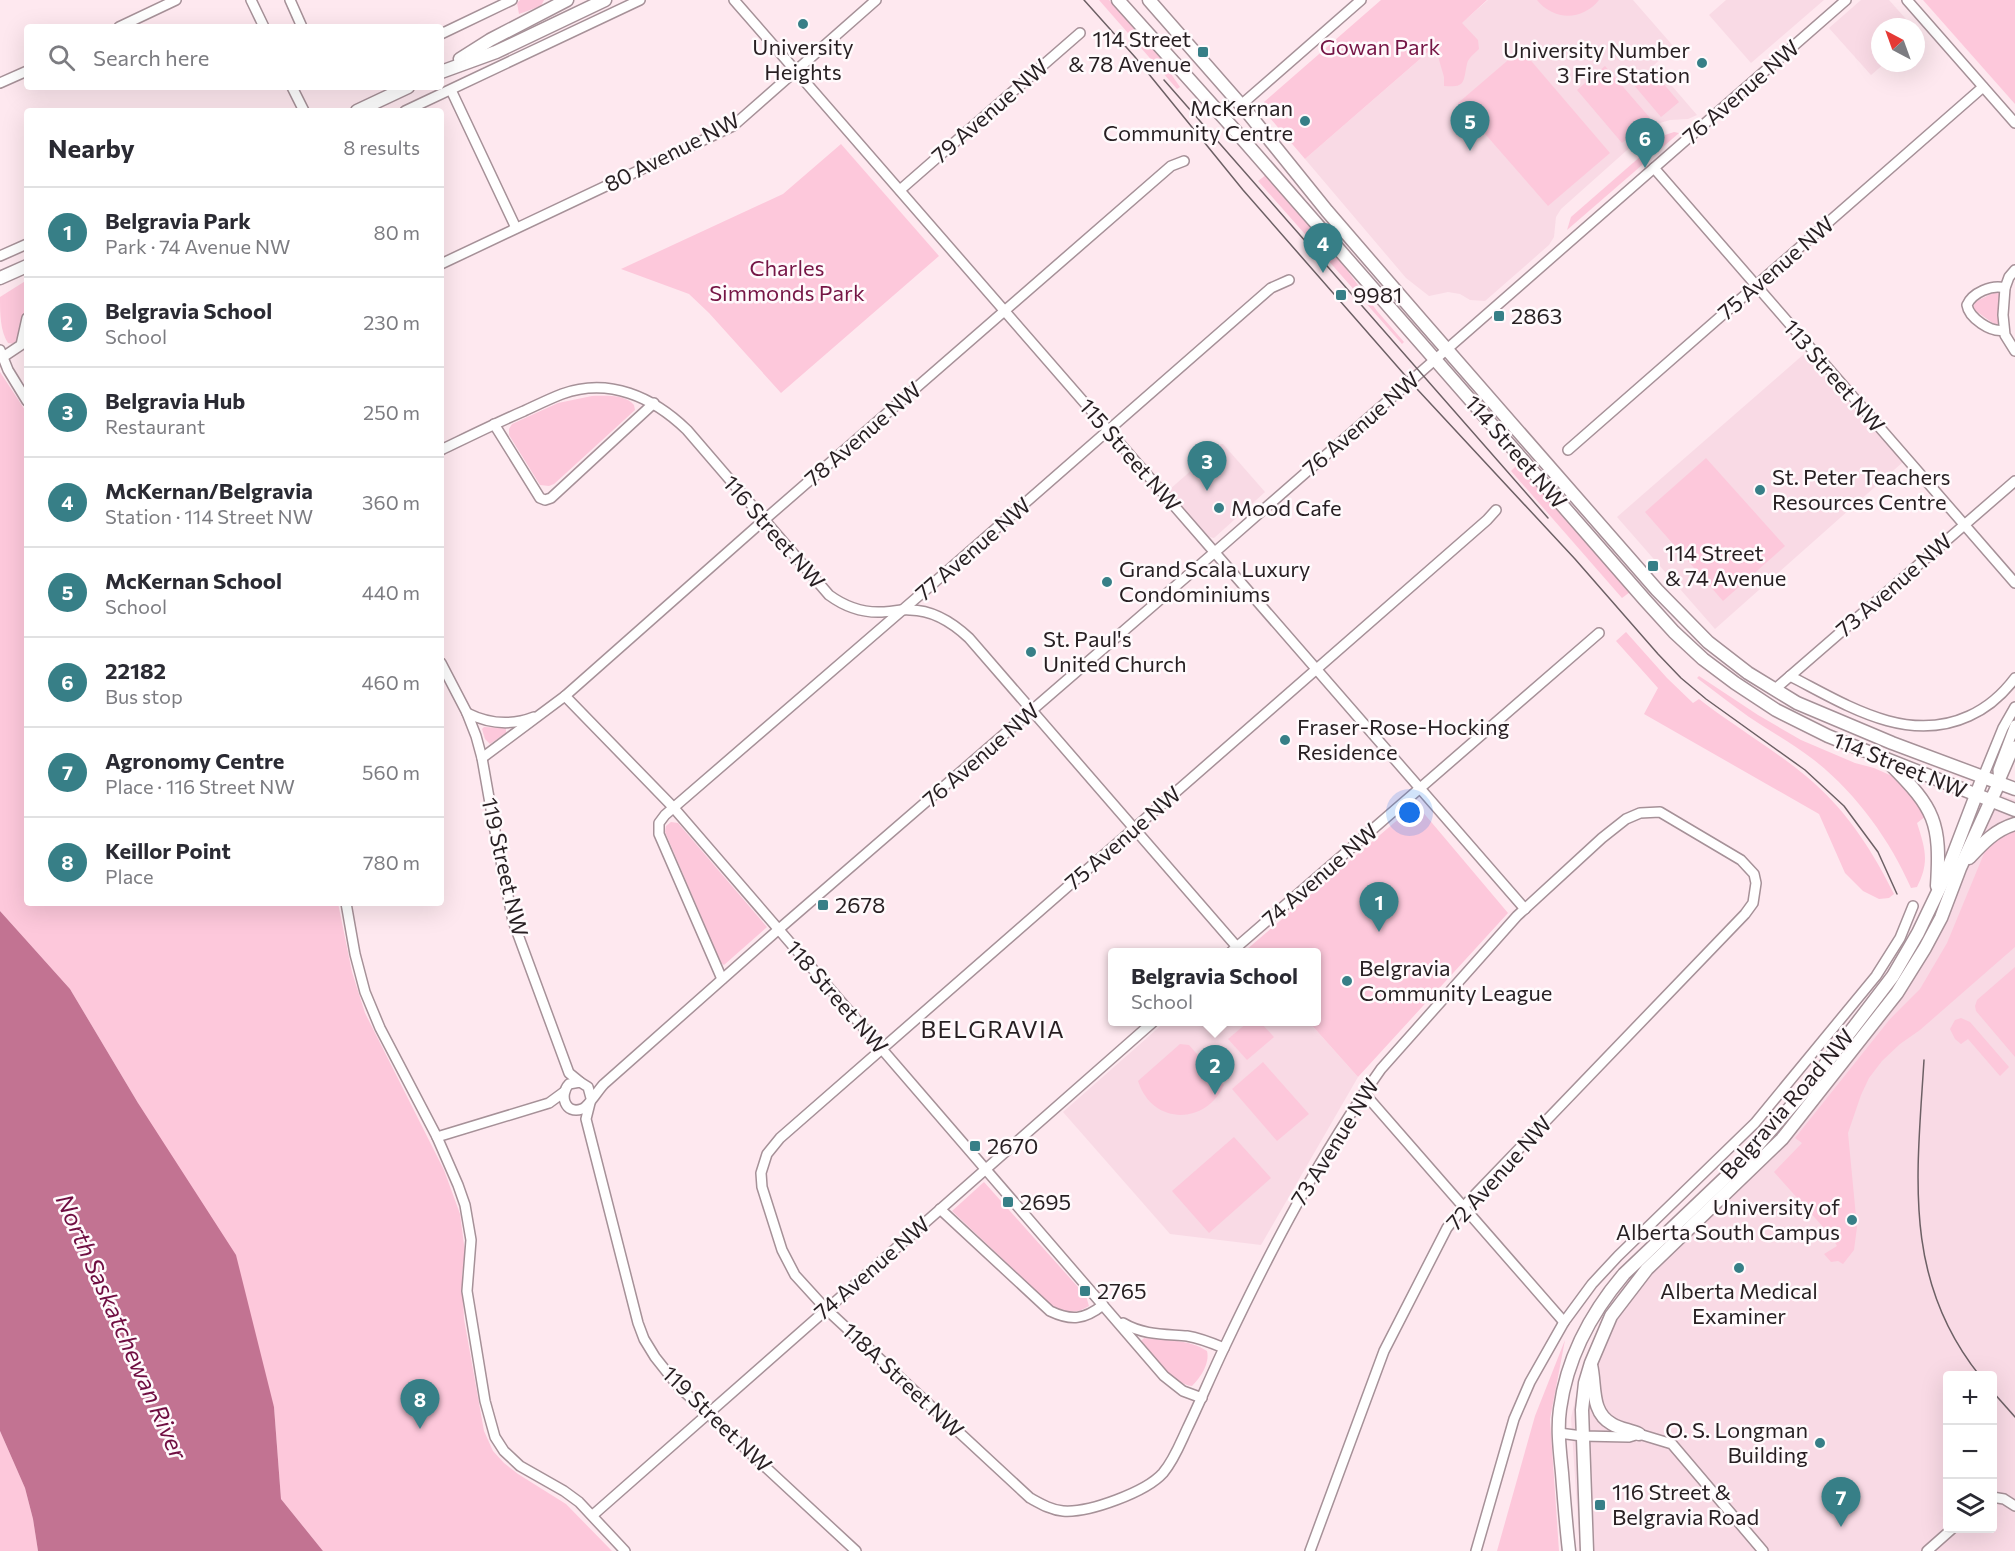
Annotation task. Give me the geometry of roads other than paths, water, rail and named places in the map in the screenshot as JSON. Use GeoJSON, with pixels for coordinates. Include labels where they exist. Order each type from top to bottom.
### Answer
{"type":"FeatureCollection","features":[{"type":"Feature","properties":{"kind":"main road"},"geometry":{"type":"LineString","coordinates":[[444,70],[490,40],[567,0]]}},
{"type":"Feature","properties":{"kind":"main road"},"geometry":{"type":"LineString","coordinates":[[444,70],[496,52],[605,0]]}},
{"type":"Feature","properties":{"kind":"main road","name":"114 Street NW"},"geometry":{"type":"LineString","coordinates":[[1118,0],[1232,127],[1645,600],[1688,645],[1735,683],[1776,710],[1827,736],[1992,800]]}},
{"type":"Feature","properties":{"kind":"main road","name":"114 Street NW"},"geometry":{"type":"LineString","coordinates":[[1149,0],[1241,105],[1327,211],[1684,619],[1726,657],[1774,690],[1832,719],[1999,783]]}},
{"type":"Feature","properties":{"kind":"main road"},"geometry":{"type":"LineString","coordinates":[[363,108],[402,90]]}},
{"type":"Feature","properties":{"kind":"main road"},"geometry":{"type":"LineString","coordinates":[[0,278],[24,267]]}},
{"type":"Feature","properties":{"kind":"main road"},"geometry":{"type":"LineString","coordinates":[[1887,761],[1918,793],[1932,818],[1940,854],[1937,891]]}},
{"type":"Feature","properties":{"kind":"main road","name":"Belgravia Road NW"},"geometry":{"type":"LineString","coordinates":[[1569,1551],[1559,1433],[1560,1409],[1573,1357],[1590,1319],[1607,1295],[1650,1248],[1750,1154],[1808,1087],[1874,1002],[1905,958],[1928,914],[1944,879],[1983,777]]}},
{"type":"Feature","properties":{"kind":"main road"},"geometry":{"type":"LineString","coordinates":[[1999,783],[2015,789]]}},
{"type":"Feature","properties":{"kind":"main road"},"geometry":{"type":"LineString","coordinates":[[1999,783],[2010,808]]}},
{"type":"Feature","properties":{"kind":"main road","name":"Belgravia Road NW"},"geometry":{"type":"LineString","coordinates":[[1587,1551],[1582,1410],[1585,1383],[1591,1363],[1611,1316],[1647,1269],[1782,1139],[1897,993],[1941,918],[1960,868],[1999,783]]}},
{"type":"Feature","properties":{"kind":"main road"},"geometry":{"type":"LineString","coordinates":[[1992,800],[2010,808]]}},
{"type":"Feature","properties":{"kind":"main road"},"geometry":{"type":"LineString","coordinates":[[1960,868],[1991,835],[2004,827],[2015,824]]}},
{"type":"Feature","properties":{"kind":"main road"},"geometry":{"type":"LineString","coordinates":[[1591,1363],[1595,1380],[1595,1400],[1603,1418],[1611,1424],[1639,1434]]}},
{"type":"Feature","properties":{"kind":"street"},"geometry":{"type":"LineString","coordinates":[[125,24],[176,0]]}},
{"type":"Feature","properties":{"kind":"street"},"geometry":{"type":"LineString","coordinates":[[251,0],[263,24]]}},
{"type":"Feature","properties":{"kind":"street"},"geometry":{"type":"LineString","coordinates":[[290,0],[301,24]]}},
{"type":"Feature","properties":{"kind":"street"},"geometry":{"type":"LineString","coordinates":[[444,33],[512,0]]}},
{"type":"Feature","properties":{"kind":"street"},"geometry":{"type":"LineString","coordinates":[[412,108],[640,0]]}},
{"type":"Feature","properties":{"kind":"street","name":"115 Street NW"},"geometry":{"type":"LineString","coordinates":[[734,0],[1525,909]]}},
{"type":"Feature","properties":{"kind":"street","name":"80 Avenue NW"},"geometry":{"type":"LineString","coordinates":[[444,263],[733,126],[876,0]]}},
{"type":"Feature","properties":{"kind":"street"},"geometry":{"type":"LineString","coordinates":[[1241,105],[1361,0]]}},
{"type":"Feature","properties":{"kind":"street","name":"76 Avenue NW"},"geometry":{"type":"LineString","coordinates":[[572,1109],[583,1109],[604,1084],[779,929],[1215,552],[1846,0]]}},
{"type":"Feature","properties":{"kind":"street"},"geometry":{"type":"LineString","coordinates":[[1907,0],[2015,123]]}},
{"type":"Feature","properties":{"kind":"street","name":"79 Avenue NW"},"geometry":{"type":"LineString","coordinates":[[900,190],[1080,33]]}},
{"type":"Feature","properties":{"kind":"street"},"geometry":{"type":"LineString","coordinates":[[0,83],[24,72]]}},
{"type":"Feature","properties":{"kind":"street","name":"75 Avenue NW"},"geometry":{"type":"LineString","coordinates":[[1568,450],[1983,87]]}},
{"type":"Feature","properties":{"kind":"street"},"geometry":{"type":"LineString","coordinates":[[294,90],[302,108]]}},
{"type":"Feature","properties":{"kind":"street"},"geometry":{"type":"LineString","coordinates":[[451,90],[516,228]]}},
{"type":"Feature","properties":{"kind":"street","name":"78 Avenue NW"},"geometry":{"type":"LineString","coordinates":[[482,758],[565,696],[763,520],[1171,166],[1184,161]]}},
{"type":"Feature","properties":{"kind":"street","name":"113 Street NW"},"geometry":{"type":"LineString","coordinates":[[1654,168],[2015,583]]}},
{"type":"Feature","properties":{"kind":"street"},"geometry":{"type":"LineString","coordinates":[[0,256],[24,244]]}},
{"type":"Feature","properties":{"kind":"street"},"geometry":{"type":"LineString","coordinates":[[2015,270],[2009,277],[2005,288],[2004,330],[2007,341],[2015,351]]}},
{"type":"Feature","properties":{"kind":"street","name":"77 Avenue NW"},"geometry":{"type":"LineString","coordinates":[[723,979],[659,834],[659,822],[673,807],[903,610],[1271,288],[1289,280]]}},
{"type":"Feature","properties":{"kind":"street"},"geometry":{"type":"LineString","coordinates":[[2004,330],[1996,331],[1971,316],[1967,305],[1971,298],[1995,286],[2005,288]]}},
{"type":"Feature","properties":{"kind":"street"},"geometry":{"type":"LineString","coordinates":[[24,332],[21,345],[2,353],[24,397]]}},
{"type":"Feature","properties":{"kind":"street"},"geometry":{"type":"LineString","coordinates":[[444,449],[494,424],[563,394],[600,389],[624,391],[654,403],[551,498],[545,500],[540,498],[494,424]]}},
{"type":"Feature","properties":{"kind":"street","name":"116 Street NW"},"geometry":{"type":"LineString","coordinates":[[654,403],[671,414],[687,430],[821,588],[837,601],[865,611],[912,609],[933,615],[961,630],[1134,828],[1232,948]]}},
{"type":"Feature","properties":{"kind":"street","name":"73 Avenue NW"},"geometry":{"type":"LineString","coordinates":[[1774,690],[2015,481]]}},
{"type":"Feature","properties":{"kind":"street","name":"75 Avenue NW"},"geometry":{"type":"LineString","coordinates":[[761,1173],[767,1154],[780,1138],[1318,669],[1496,510]]}},
{"type":"Feature","properties":{"kind":"street","name":"74 Avenue NW"},"geometry":{"type":"LineString","coordinates":[[1236,948],[1599,633]]}},
{"type":"Feature","properties":{"kind":"street","name":"119 Street NW"},"geometry":{"type":"LineString","coordinates":[[444,669],[467,713],[482,758],[513,921],[569,1073]]}},
{"type":"Feature","properties":{"kind":"street","name":"114 Street NW"},"geometry":{"type":"LineString","coordinates":[[1790,676],[1884,721],[1907,726],[1938,725],[1965,718],[1986,706],[2015,678]]}},
{"type":"Feature","properties":{"kind":"street","name":"118 Street NW"},"geometry":{"type":"LineString","coordinates":[[565,696],[673,807],[1164,1376],[1183,1391],[1202,1398]]}},
{"type":"Feature","properties":{"kind":"street"},"geometry":{"type":"LineString","coordinates":[[1983,777],[2003,728],[2015,707]]}},
{"type":"Feature","properties":{"kind":"street","name":"78 Avenue NW"},"geometry":{"type":"LineString","coordinates":[[467,713],[481,720],[508,724],[524,721],[544,712]]}},
{"type":"Feature","properties":{"kind":"street"},"geometry":{"type":"LineString","coordinates":[[1999,783],[1998,770],[2015,725]]}},
{"type":"Feature","properties":{"kind":"street"},"geometry":{"type":"LineString","coordinates":[[1999,783],[2015,746]]}},
{"type":"Feature","properties":{"kind":"street","name":"73 Avenue NW"},"geometry":{"type":"LineString","coordinates":[[1078,1511],[1112,1502],[1155,1481],[1169,1464],[1292,1212],[1364,1093],[1387,1062],[1525,909],[1626,819],[1640,813],[1655,811],[1741,860],[1754,874],[1756,883]]}},
{"type":"Feature","properties":{"kind":"street","name":"72 Avenue NW"},"geometry":{"type":"LineString","coordinates":[[1310,1551],[1384,1351],[1447,1228],[1464,1206],[1745,914],[1753,903],[1756,883]]}},
{"type":"Feature","properties":{"kind":"street"},"geometry":{"type":"LineString","coordinates":[[347,906],[365,992],[380,1028],[437,1137],[465,1205],[471,1240],[467,1291],[485,1401],[495,1437],[504,1451],[520,1466],[564,1491],[592,1515],[625,1551]]}},
{"type":"Feature","properties":{"kind":"street"},"geometry":{"type":"LineString","coordinates":[[1476,1551],[1514,1419],[1530,1382],[1564,1322],[1592,1284],[1618,1256],[1755,1123],[1876,976],[1900,938],[1913,906]]}},
{"type":"Feature","properties":{"kind":"street","name":"74 Avenue NW"},"geometry":{"type":"LineString","coordinates":[[592,1515],[1148,1026]]}},
{"type":"Feature","properties":{"kind":"street"},"geometry":{"type":"LineString","coordinates":[[586,1119],[564,1101],[569,1073],[591,1091],[590,1100]]}},
{"type":"Feature","properties":{"kind":"street"},"geometry":{"type":"LineString","coordinates":[[549,1104],[571,1083],[594,1086],[604,1084]]}},
{"type":"Feature","properties":{"kind":"street"},"geometry":{"type":"LineString","coordinates":[[1364,1093],[1564,1322]]}},
{"type":"Feature","properties":{"kind":"street","name":"119 Street NW"},"geometry":{"type":"LineString","coordinates":[[590,1100],[586,1119],[632,1301],[644,1339],[665,1371],[856,1551]]}},
{"type":"Feature","properties":{"kind":"street"},"geometry":{"type":"LineString","coordinates":[[437,1137],[517,1111],[549,1104],[572,1109]]}},
{"type":"Feature","properties":{"kind":"street","name":"118A Street NW"},"geometry":{"type":"LineString","coordinates":[[761,1173],[765,1199],[787,1263],[826,1309],[1030,1498],[1045,1507],[1061,1511],[1078,1511]]}},
{"type":"Feature","properties":{"kind":"street"},"geometry":{"type":"LineString","coordinates":[[940,1209],[1050,1311],[1062,1317],[1081,1318],[1103,1305]]}},
{"type":"Feature","properties":{"kind":"street","name":"118 Street NW"},"geometry":{"type":"LineString","coordinates":[[1114,1318],[1134,1329],[1158,1335],[1190,1336],[1224,1348]]}},
{"type":"Feature","properties":{"kind":"street"},"geometry":{"type":"LineString","coordinates":[[1559,1433],[1629,1437],[1639,1434],[1672,1444],[1763,1551]]}},
{"type":"Feature","properties":{"kind":"street"},"geometry":{"type":"LineString","coordinates":[[1997,1497],[2004,1498],[2015,1506]]}},
{"type":"Feature","properties":{"kind":"street"},"geometry":{"type":"LineString","coordinates":[[1927,1551],[1947,1533]]}},
{"type":"Feature","properties":{"kind":"water","name":"North Saskatchewan River"},"geometry":{"type":"Polygon","coordinates":[[[0,911],[70,989],[138,1103],[236,1255],[274,1407],[281,1499],[323,1551],[38,1551],[25,1488],[0,1431],[0,911]]]}},
{"type":"Feature","properties":{"kind":"tram line"},"geometry":{"type":"LineString","coordinates":[[1084,0],[1135,57],[1243,190],[1417,389],[1575,559],[1658,654],[1706,699],[1805,770],[1844,806],[1878,852],[1897,894]]}},
{"type":"Feature","properties":{"kind":"tram line"},"geometry":{"type":"LineString","coordinates":[[1164,80],[1548,518]]}},
{"type":"Feature","properties":{"kind":"tram line"},"geometry":{"type":"LineString","coordinates":[[1924,1060],[1918,1185],[1920,1225],[1926,1264],[1937,1302],[1955,1339],[1977,1371]]}},
{"type":"Feature","properties":{"kind":"tram line"},"geometry":{"type":"LineString","coordinates":[[1997,1397],[2015,1417]]}},
{"type":"Feature","properties":{"kind":"place","name":"University Heights"},"geometry":{"type":"Point","coordinates":[803,24]}},
{"type":"Feature","properties":{"kind":"place","name":"114 Street & 78 Avenue"},"geometry":{"type":"Point","coordinates":[1203,52]}},
{"type":"Feature","properties":{"kind":"place","name":"University Number 3 Fire Station"},"geometry":{"type":"Point","coordinates":[1702,63]}},
{"type":"Feature","properties":{"kind":"place","name":"McKernan Community Centre"},"geometry":{"type":"Point","coordinates":[1305,121]}},
{"type":"Feature","properties":{"kind":"place","name":"McKernan School"},"geometry":{"type":"Point","coordinates":[1470,151]}},
{"type":"Feature","properties":{"kind":"place","name":"22182"},"geometry":{"type":"Point","coordinates":[1645,168]}},
{"type":"Feature","properties":{"kind":"place","name":"McKernan/Belgravia"},"geometry":{"type":"Point","coordinates":[1323,273]}},
{"type":"Feature","properties":{"kind":"place","name":"9981"},"geometry":{"type":"Point","coordinates":[1341,295]}},
{"type":"Feature","properties":{"kind":"place","name":"2863"},"geometry":{"type":"Point","coordinates":[1499,316]}},
{"type":"Feature","properties":{"kind":"place","name":"St. Peter Teachers Resources Centre"},"geometry":{"type":"Point","coordinates":[1760,490]}},
{"type":"Feature","properties":{"kind":"place","name":"Belgravia Hub"},"geometry":{"type":"Point","coordinates":[1207,491]}},
{"type":"Feature","properties":{"kind":"place","name":"Mood Cafe"},"geometry":{"type":"Point","coordinates":[1219,508]}},
{"type":"Feature","properties":{"kind":"place","name":"114 Street & 74 Avenue"},"geometry":{"type":"Point","coordinates":[1653,566]}},
{"type":"Feature","properties":{"kind":"place","name":"Grand Scala Luxury Condominiums"},"geometry":{"type":"Point","coordinates":[1107,582]}},
{"type":"Feature","properties":{"kind":"place","name":"St. Paul's United Church"},"geometry":{"type":"Point","coordinates":[1031,652]}},
{"type":"Feature","properties":{"kind":"place","name":"Fraser-Rose-Hocking Residence"},"geometry":{"type":"Point","coordinates":[1285,740]}},
{"type":"Feature","properties":{"kind":"place","name":"2678"},"geometry":{"type":"Point","coordinates":[823,905]}},
{"type":"Feature","properties":{"kind":"place","name":"Belgravia Park"},"geometry":{"type":"Point","coordinates":[1379,932]}},
{"type":"Feature","properties":{"kind":"place","name":"Belgravia Community League"},"geometry":{"type":"Point","coordinates":[1347,981]}},
{"type":"Feature","properties":{"kind":"place","name":"Belgravia School"},"geometry":{"type":"Point","coordinates":[1215,1095]}},
{"type":"Feature","properties":{"kind":"place","name":"2670"},"geometry":{"type":"Point","coordinates":[975,1146]}},
{"type":"Feature","properties":{"kind":"place","name":"2695"},"geometry":{"type":"Point","coordinates":[1008,1202]}},
{"type":"Feature","properties":{"kind":"place","name":"University of Alberta South Campus"},"geometry":{"type":"Point","coordinates":[1852,1220]}},
{"type":"Feature","properties":{"kind":"place","name":"Alberta Medical Examiner"},"geometry":{"type":"Point","coordinates":[1739,1268]}},
{"type":"Feature","properties":{"kind":"place","name":"2765"},"geometry":{"type":"Point","coordinates":[1085,1291]}},
{"type":"Feature","properties":{"kind":"place","name":"Keillor Point"},"geometry":{"type":"Point","coordinates":[420,1429]}},
{"type":"Feature","properties":{"kind":"place","name":"O. S. Longman Building"},"geometry":{"type":"Point","coordinates":[1820,1443]}},
{"type":"Feature","properties":{"kind":"place","name":"116 Street & Belgravia Road"},"geometry":{"type":"Point","coordinates":[1600,1505]}},
{"type":"Feature","properties":{"kind":"place","name":"Agronomy Centre"},"geometry":{"type":"Point","coordinates":[1841,1527]}},
{"type":"Feature","properties":{"kind":"district","name":"BELGRAVIA"},"geometry":{"type":"Point","coordinates":[993,1030]}},
{"type":"Feature","properties":{"kind":"park label","name":"Gowan Park"},"geometry":{"type":"Point","coordinates":[1380,47]}},
{"type":"Feature","properties":{"kind":"park label","name":"Charles Simmonds Park"},"geometry":{"type":"Point","coordinates":[787,280]}}]}
